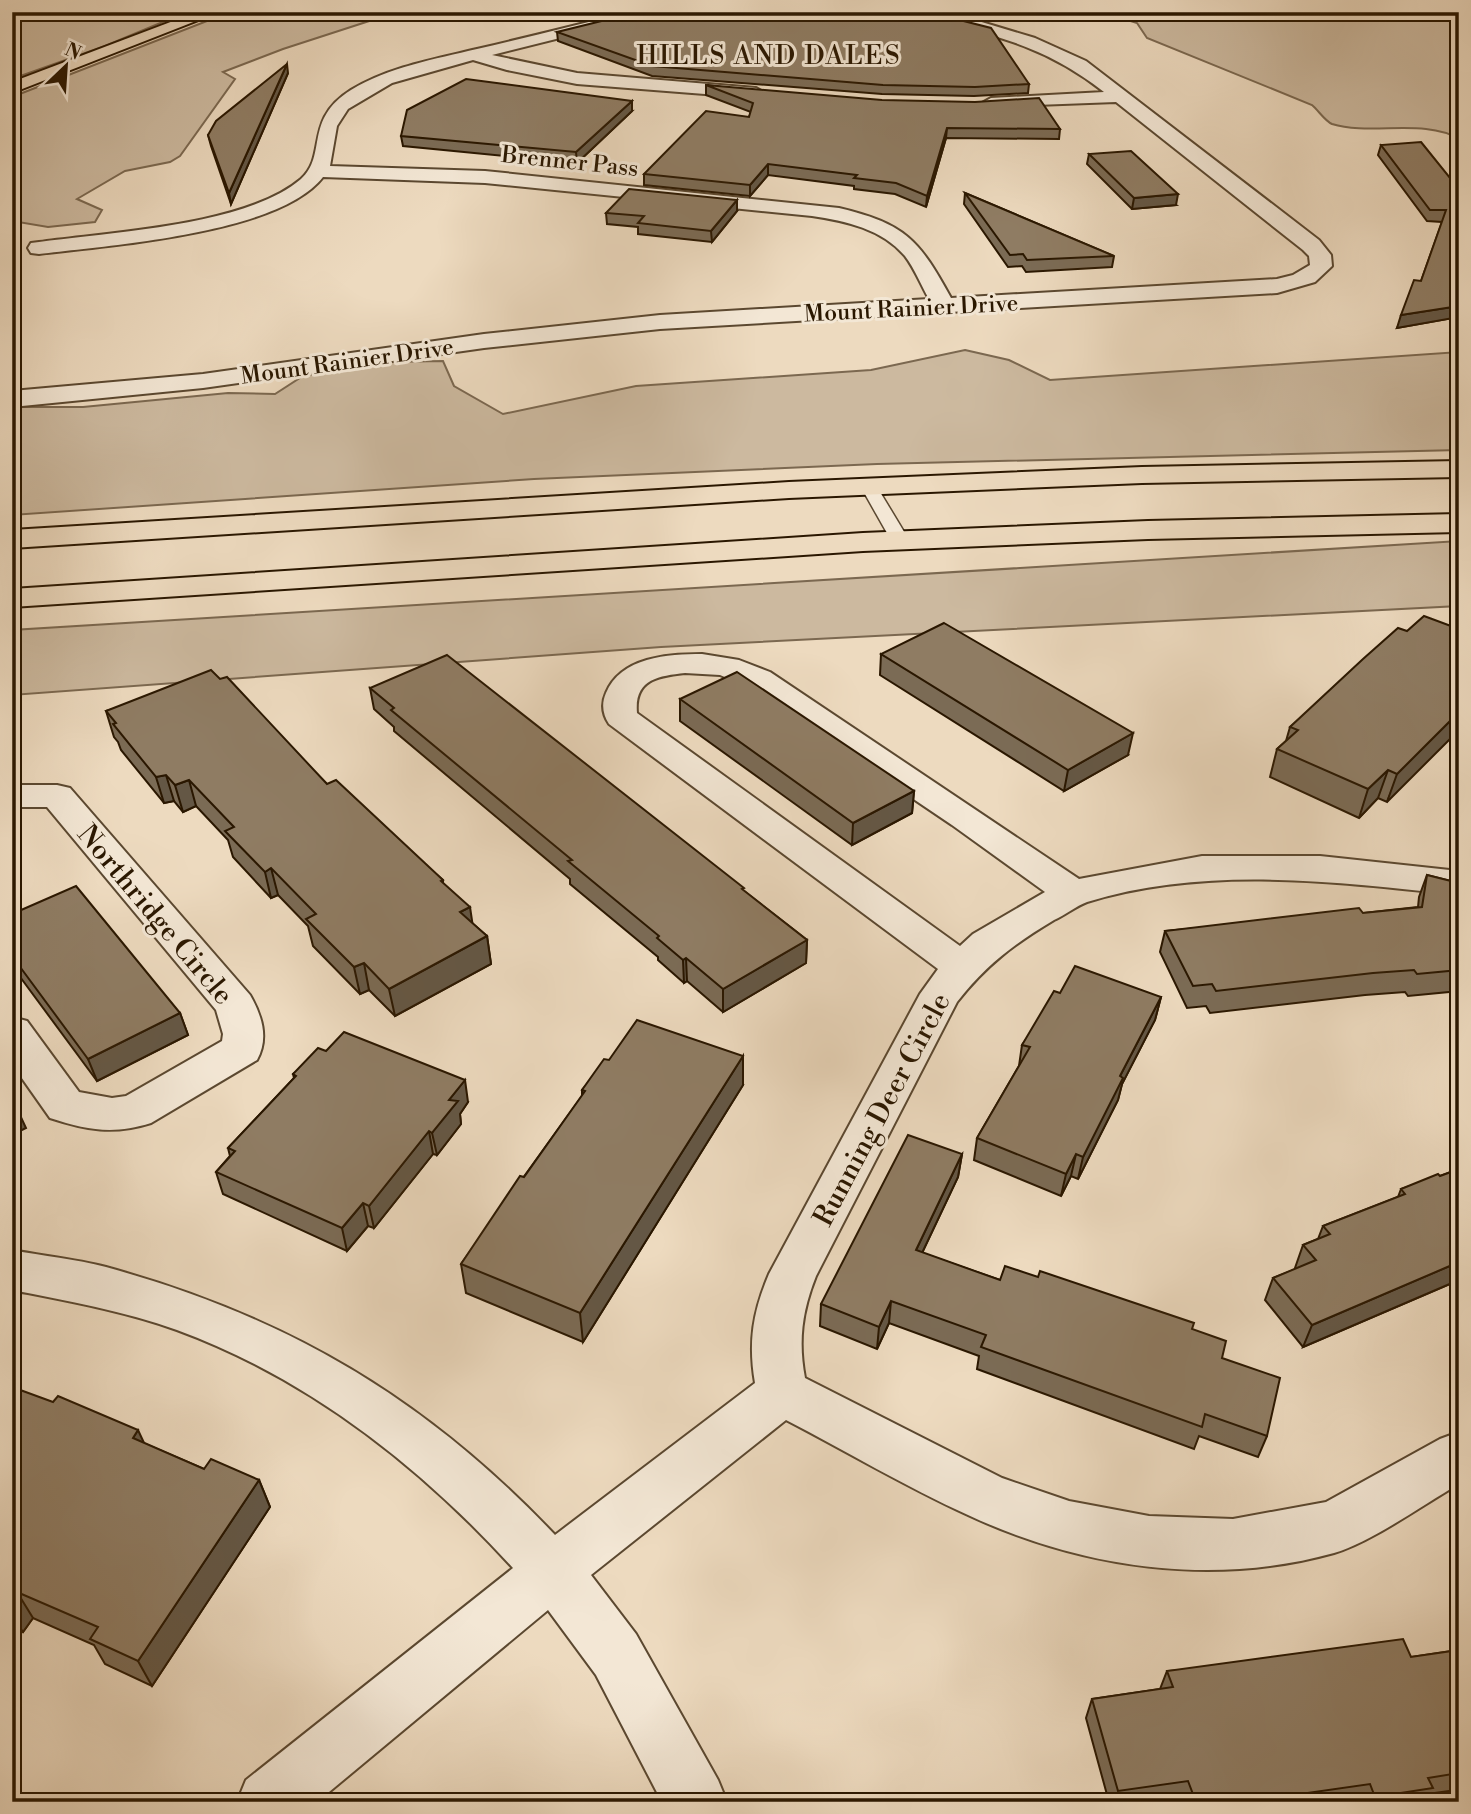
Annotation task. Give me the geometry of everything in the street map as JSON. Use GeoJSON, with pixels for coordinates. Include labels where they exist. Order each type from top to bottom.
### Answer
{"type":"FeatureCollection","features":[{"type":"Feature","properties":{"kind":"main road"},"geometry":{"type":"LineString","coordinates":[[12,88],[212,12]]}},
{"type":"Feature","properties":{"kind":"main road"},"geometry":{"type":"LineString","coordinates":[[12,539],[869,487],[1142,475],[1459,469]]}},
{"type":"Feature","properties":{"kind":"main road"},"geometry":{"type":"LineString","coordinates":[[12,598],[900,540],[1148,530],[1459,523]]}},
{"type":"Feature","properties":{"kind":"street"},"geometry":{"type":"LineString","coordinates":[[39,248],[160,231],[236,216],[278,202],[309,183],[317,172],[323,161],[330,118],[339,107],[382,82],[475,55],[647,12]]}},
{"type":"Feature","properties":{"kind":"street","name":"Mount Rainier Drive"},"geometry":{"type":"LineString","coordinates":[[12,399],[203,381],[566,331],[660,322],[1262,288],[1299,282],[1314,274],[1321,266],[1320,255],[1311,245],[1091,72],[1051,50],[1000,32],[919,12]]}},
{"type":"Feature","properties":{"kind":"street"},"geometry":{"type":"LineString","coordinates":[[475,55],[512,67],[551,75],[776,94]]}},
{"type":"Feature","properties":{"kind":"street"},"geometry":{"type":"LineString","coordinates":[[974,104],[1122,96]]}},
{"type":"Feature","properties":{"kind":"street","name":"Brenner Pass"},"geometry":{"type":"LineString","coordinates":[[317,172],[485,177],[812,210],[843,216],[881,229],[901,241],[915,255],[943,305]]}},
{"type":"Feature","properties":{"kind":"street"},"geometry":{"type":"LineString","coordinates":[[962,967],[807,856],[621,717],[617,704],[622,687],[637,675],[667,663],[695,662],[737,669],[758,679],[895,770],[1073,893]]}},
{"type":"Feature","properties":{"kind":"street","name":"Northridge Circle"},"geometry":{"type":"LineString","coordinates":[[12,796],[57,796],[235,1005],[244,1034],[242,1049],[136,1111],[113,1115],[65,1106],[12,1032]]}},
{"type":"Feature","properties":{"kind":"street","name":"Running Deer Circle"},"geometry":{"type":"LineString","coordinates":[[782,1392],[774,1347],[779,1307],[793,1274],[940,994],[962,967],[987,944],[1073,893],[1157,875],[1202,869],[1320,868],[1459,883]]}},
{"type":"Feature","properties":{"kind":"street"},"geometry":{"type":"LineString","coordinates":[[12,1270],[57,1275],[132,1294],[202,1317],[266,1344],[386,1415],[440,1458],[510,1521],[553,1571],[614,1650],[696,1802]]}},
{"type":"Feature","properties":{"kind":"street"},"geometry":{"type":"LineString","coordinates":[[268,1802],[553,1571],[782,1392],[988,1498],[1069,1527],[1149,1542],[1233,1545],[1334,1527],[1459,1456]]}},
{"type":"Feature","properties":{"kind":"lane"},"geometry":{"type":"LineString","coordinates":[[869,487],[900,540]]}},
{"type":"Feature","properties":{"kind":"shaded area"},"geometry":{"type":"Polygon","coordinates":[[[12,12],[187,12],[105,46],[12,79],[12,12]]]}},
{"type":"Feature","properties":{"kind":"shaded area"},"geometry":{"type":"Polygon","coordinates":[[[230,12],[397,12],[283,49],[223,72],[235,79],[180,156],[170,162],[125,171],[77,199],[102,210],[95,222],[48,227],[12,221],[12,97],[230,12]]]}},
{"type":"Feature","properties":{"kind":"shaded area"},"geometry":{"type":"Polygon","coordinates":[[[1102,12],[1459,12],[1459,139],[1430,129],[1363,128],[1332,124],[1312,105],[1147,38],[1137,23],[1102,12]]]}},
{"type":"Feature","properties":{"kind":"shaded area"},"geometry":{"type":"Polygon","coordinates":[[[965,350],[1009,360],[1050,380],[1459,352],[1459,450],[877,464],[534,479],[12,515],[12,407],[83,407],[228,393],[275,394],[303,376],[387,362],[443,361],[454,386],[503,414],[636,386],[871,370],[965,350]]]}},
{"type":"Feature","properties":{"kind":"shaded area"},"geometry":{"type":"Polygon","coordinates":[[[1459,541],[1459,606],[661,647],[12,695],[12,630],[1459,541]]]}},
{"type":"Feature","properties":{"kind":"building"},"geometry":{"type":"Polygon","coordinates":[[[638,12],[928,12],[991,28],[1029,84],[975,87],[883,85],[652,66],[557,32],[638,12]]]}},
{"type":"Feature","properties":{"kind":"building"},"geometry":{"type":"Polygon","coordinates":[[[287,64],[229,193],[208,135],[216,121],[287,64]]]}},
{"type":"Feature","properties":{"kind":"building"},"geometry":{"type":"Polygon","coordinates":[[[466,79],[632,101],[576,152],[401,136],[407,110],[466,79]]]}},
{"type":"Feature","properties":{"kind":"building"},"geometry":{"type":"Polygon","coordinates":[[[706,85],[882,100],[975,102],[1039,98],[1060,129],[947,128],[927,196],[896,183],[854,178],[857,175],[768,164],[750,185],[644,174],[706,111],[749,117],[753,103],[706,85]]]}},
{"type":"Feature","properties":{"kind":"building"},"geometry":{"type":"Polygon","coordinates":[[[1421,142],[1459,189],[1459,306],[1401,315],[1414,280],[1421,281],[1446,210],[1430,210],[1381,145],[1421,142]]]}},
{"type":"Feature","properties":{"kind":"building"},"geometry":{"type":"Polygon","coordinates":[[[1131,151],[1178,194],[1134,198],[1089,154],[1131,151]]]}},
{"type":"Feature","properties":{"kind":"building"},"geometry":{"type":"Polygon","coordinates":[[[629,189],[737,200],[711,231],[638,223],[644,216],[606,213],[629,189]]]}},
{"type":"Feature","properties":{"kind":"building"},"geometry":{"type":"Polygon","coordinates":[[[965,193],[1114,256],[1027,260],[1023,254],[1010,255],[965,193]]]}},
{"type":"Feature","properties":{"kind":"building"},"geometry":{"type":"Polygon","coordinates":[[[1424,616],[1459,629],[1459,712],[1397,774],[1388,770],[1368,789],[1277,749],[1298,730],[1290,727],[1363,659],[1398,628],[1407,631],[1424,616]]]}},
{"type":"Feature","properties":{"kind":"building"},"geometry":{"type":"Polygon","coordinates":[[[944,623],[1133,733],[1068,770],[881,654],[944,623]]]}},
{"type":"Feature","properties":{"kind":"building"},"geometry":{"type":"Polygon","coordinates":[[[447,655],[807,940],[723,989],[686,958],[683,960],[657,938],[659,936],[568,861],[572,860],[391,710],[394,708],[370,688],[447,655]]]}},
{"type":"Feature","properties":{"kind":"building"},"geometry":{"type":"Polygon","coordinates":[[[211,670],[220,679],[227,677],[327,784],[336,780],[443,880],[441,881],[470,907],[460,912],[487,936],[389,989],[364,963],[354,967],[306,919],[316,914],[271,868],[265,872],[225,831],[234,827],[189,780],[175,785],[166,775],[156,777],[113,724],[116,723],[106,711],[211,670]]]}},
{"type":"Feature","properties":{"kind":"building"},"geometry":{"type":"Polygon","coordinates":[[[737,672],[914,791],[853,823],[680,699],[737,672]]]}},
{"type":"Feature","properties":{"kind":"building"},"geometry":{"type":"Polygon","coordinates":[[[1427,875],[1459,883],[1459,970],[1417,974],[1414,970],[1373,973],[1216,991],[1212,984],[1193,986],[1165,931],[1359,908],[1363,913],[1422,907],[1427,875]]]}},
{"type":"Feature","properties":{"kind":"building"},"geometry":{"type":"Polygon","coordinates":[[[76,886],[180,1013],[88,1059],[12,956],[12,914],[76,886]]]}},
{"type":"Feature","properties":{"kind":"building"},"geometry":{"type":"Polygon","coordinates":[[[1075,966],[1161,997],[1120,1076],[1123,1078],[1083,1157],[1076,1154],[1066,1174],[977,1138],[1030,1047],[1022,1045],[1054,991],[1060,993],[1075,966]]]}},
{"type":"Feature","properties":{"kind":"building"},"geometry":{"type":"Polygon","coordinates":[[[637,1020],[743,1056],[580,1313],[461,1264],[520,1176],[524,1177],[585,1091],[582,1090],[604,1059],[609,1060],[637,1020]]]}},
{"type":"Feature","properties":{"kind":"building"},"geometry":{"type":"Polygon","coordinates":[[[344,1032],[465,1080],[449,1100],[458,1101],[432,1133],[429,1131],[369,1206],[363,1203],[342,1228],[216,1172],[235,1151],[228,1148],[296,1076],[293,1074],[318,1048],[326,1051],[344,1032]]]}},
{"type":"Feature","properties":{"kind":"building"},"geometry":{"type":"Polygon","coordinates":[[[12,1103],[19,1113],[12,1116],[12,1103]]]}},
{"type":"Feature","properties":{"kind":"building"},"geometry":{"type":"Polygon","coordinates":[[[908,1135],[962,1154],[916,1250],[1000,1280],[1005,1266],[1038,1277],[1040,1271],[1194,1323],[1192,1329],[1226,1341],[1222,1358],[1280,1378],[1267,1436],[1205,1414],[1202,1427],[981,1347],[986,1335],[891,1301],[879,1327],[821,1304],[908,1135]]]}},
{"type":"Feature","properties":{"kind":"building"},"geometry":{"type":"Polygon","coordinates":[[[1459,1169],[1459,1262],[1312,1325],[1273,1278],[1316,1260],[1303,1245],[1330,1234],[1323,1226],[1405,1194],[1401,1189],[1438,1174],[1440,1176],[1459,1169]]]}},
{"type":"Feature","properties":{"kind":"building"},"geometry":{"type":"Polygon","coordinates":[[[12,1387],[53,1402],[58,1396],[138,1430],[133,1438],[204,1469],[211,1459],[259,1480],[138,1661],[90,1639],[98,1627],[17,1592],[12,1598],[12,1387]]]}},
{"type":"Feature","properties":{"kind":"building"},"geometry":{"type":"Polygon","coordinates":[[[1403,1639],[1411,1657],[1459,1650],[1459,1773],[1428,1778],[1433,1788],[1375,1797],[1370,1784],[1300,1794],[1302,1802],[1196,1802],[1188,1781],[1118,1791],[1092,1699],[1173,1687],[1167,1671],[1403,1639]]]}},
{"type":"Feature","properties":{"kind":"district","name":"HILLS AND DALES"},"geometry":{"type":"Point","coordinates":[769,55]}}]}
